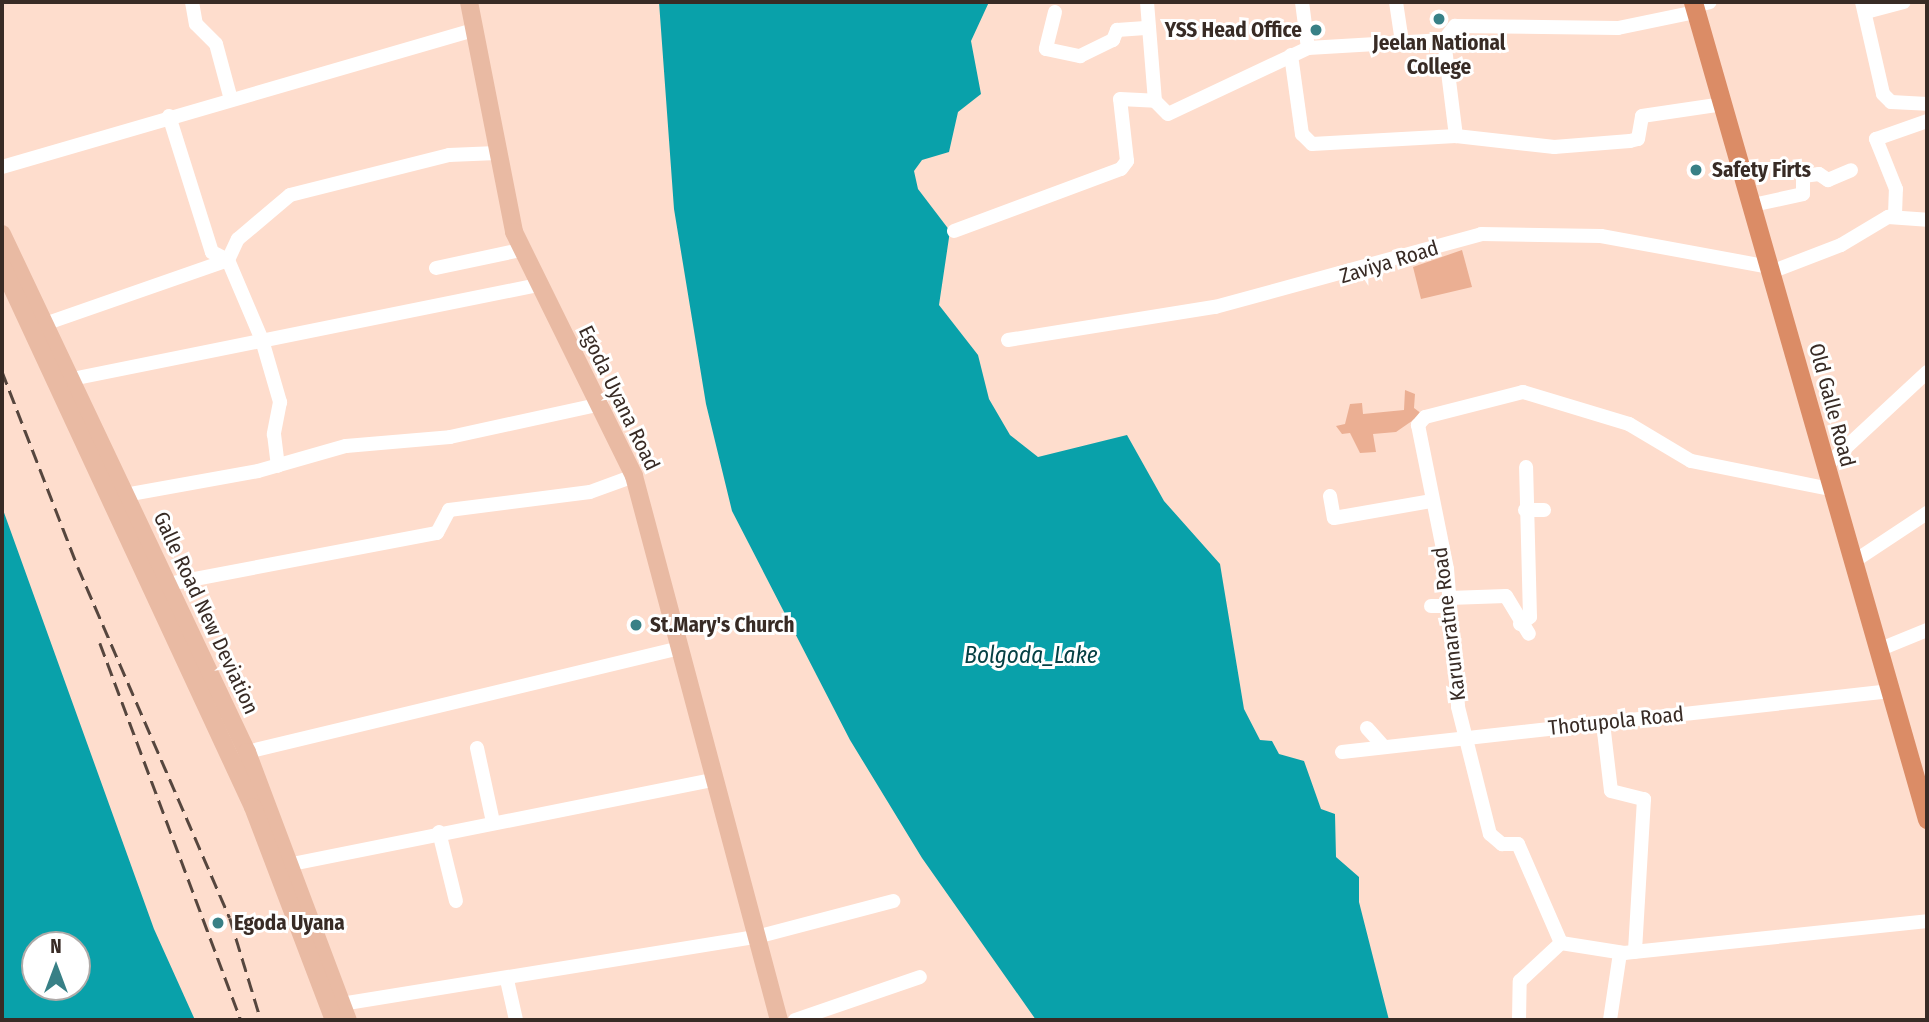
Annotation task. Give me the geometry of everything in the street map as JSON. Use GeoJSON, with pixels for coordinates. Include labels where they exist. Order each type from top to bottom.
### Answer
{"type":"FeatureCollection","features":[{"type":"Feature","properties":{"kind":"highway","name":"Old Galle Road"},"geometry":{"type":"LineString","coordinates":[[1698,5],[1723,104],[1826,466],[1830,489],[1891,691],[1921,772],[1927,819]]}},
{"type":"Feature","properties":{"kind":"main road","name":"Egoda Uyana Road"},"geometry":{"type":"LineString","coordinates":[[469,2],[497,153],[521,250],[601,404],[634,476],[677,649],[779,1020]]}},
{"type":"Feature","properties":{"kind":"main road","name":"Galle Road New Deviation"},"geometry":{"type":"LineString","coordinates":[[2,234],[37,327],[160,586],[247,752],[292,864],[335,1010]]}},
{"type":"Feature","properties":{"kind":"main road","name":"Galle Road New Deviation"},"geometry":{"type":"LineString","coordinates":[[2,266],[37,327],[72,379],[125,495],[335,1010],[348,1020]]}},
{"type":"Feature","properties":{"kind":"street"},"geometry":{"type":"LineString","coordinates":[[192,2],[196,24],[216,44],[230,96]]}},
{"type":"Feature","properties":{"kind":"street"},"geometry":{"type":"LineString","coordinates":[[1147,2],[1155,101],[1168,114],[1308,48],[1444,40]]}},
{"type":"Feature","properties":{"kind":"street"},"geometry":{"type":"LineString","coordinates":[[1302,2],[1308,48]]}},
{"type":"Feature","properties":{"kind":"street"},"geometry":{"type":"LineString","coordinates":[[1396,2],[1402,42]]}},
{"type":"Feature","properties":{"kind":"street"},"geometry":{"type":"LineString","coordinates":[[1904,2],[1864,7],[1883,94],[1891,102],[1927,104]]}},
{"type":"Feature","properties":{"kind":"street"},"geometry":{"type":"LineString","coordinates":[[1456,136],[1444,40],[1455,26],[1618,28],[1698,5]]}},
{"type":"Feature","properties":{"kind":"street"},"geometry":{"type":"LineString","coordinates":[[1055,12],[1046,49],[1080,56],[1113,40],[1117,30],[1149,29]]}},
{"type":"Feature","properties":{"kind":"street"},"geometry":{"type":"LineString","coordinates":[[2,167],[230,96],[474,30]]}},
{"type":"Feature","properties":{"kind":"street"},"geometry":{"type":"LineString","coordinates":[[1291,55],[1305,142],[1456,136],[1554,147],[1630,142],[1638,139],[1642,116],[1723,104]]}},
{"type":"Feature","properties":{"kind":"street"},"geometry":{"type":"LineString","coordinates":[[954,231],[1121,169],[1127,161],[1120,99],[1155,101]]}},
{"type":"Feature","properties":{"kind":"street"},"geometry":{"type":"LineString","coordinates":[[169,116],[212,252],[228,260],[262,340],[281,402],[274,434],[278,466]]}},
{"type":"Feature","properties":{"kind":"street"},"geometry":{"type":"LineString","coordinates":[[1895,215],[1896,189],[1876,139],[1927,121]]}},
{"type":"Feature","properties":{"kind":"street"},"geometry":{"type":"LineString","coordinates":[[37,327],[228,260],[238,239],[290,195],[449,155],[497,153]]}},
{"type":"Feature","properties":{"kind":"street"},"geometry":{"type":"LineString","coordinates":[[1753,205],[1802,194],[1803,176],[1819,174],[1828,180],[1851,170]]}},
{"type":"Feature","properties":{"kind":"street"},"geometry":{"type":"LineString","coordinates":[[1771,269],[1895,215],[1914,224],[1927,220]]}},
{"type":"Feature","properties":{"kind":"street","name":"Zaviya Road"},"geometry":{"type":"LineString","coordinates":[[1009,340],[1214,307],[1481,234],[1601,236],[1771,269]]}},
{"type":"Feature","properties":{"kind":"street"},"geometry":{"type":"LineString","coordinates":[[436,268],[521,250]]}},
{"type":"Feature","properties":{"kind":"street"},"geometry":{"type":"LineString","coordinates":[[72,379],[539,285]]}},
{"type":"Feature","properties":{"kind":"street"},"geometry":{"type":"LineString","coordinates":[[1826,466],[1927,372]]}},
{"type":"Feature","properties":{"kind":"street","name":"Karunaratne Road"},"geometry":{"type":"LineString","coordinates":[[1561,943],[1518,844],[1502,844],[1490,834],[1467,738],[1449,602],[1418,425],[1425,416],[1523,392],[1629,424],[1691,461],[1830,489]]}},
{"type":"Feature","properties":{"kind":"street"},"geometry":{"type":"LineString","coordinates":[[125,495],[278,466],[346,446],[450,437],[601,404]]}},
{"type":"Feature","properties":{"kind":"street"},"geometry":{"type":"LineString","coordinates":[[1431,606],[1506,596],[1531,624],[1524,510],[1526,467]]}},
{"type":"Feature","properties":{"kind":"street"},"geometry":{"type":"LineString","coordinates":[[160,586],[437,533],[449,510],[590,492],[634,476]]}},
{"type":"Feature","properties":{"kind":"street"},"geometry":{"type":"LineString","coordinates":[[1330,496],[1334,519],[1431,501]]}},
{"type":"Feature","properties":{"kind":"street"},"geometry":{"type":"LineString","coordinates":[[1524,510],[1544,510]]}},
{"type":"Feature","properties":{"kind":"street"},"geometry":{"type":"LineString","coordinates":[[1853,562],[1927,513]]}},
{"type":"Feature","properties":{"kind":"street"},"geometry":{"type":"LineString","coordinates":[[1878,650],[1927,630]]}},
{"type":"Feature","properties":{"kind":"street"},"geometry":{"type":"LineString","coordinates":[[247,752],[677,649]]}},
{"type":"Feature","properties":{"kind":"street","name":"Thotupola Road"},"geometry":{"type":"LineString","coordinates":[[1342,752],[1891,691]]}},
{"type":"Feature","properties":{"kind":"street"},"geometry":{"type":"LineString","coordinates":[[1603,723],[1611,791],[1644,799],[1628,952],[1610,1020]]}},
{"type":"Feature","properties":{"kind":"street"},"geometry":{"type":"LineString","coordinates":[[1367,728],[1384,747]]}},
{"type":"Feature","properties":{"kind":"street"},"geometry":{"type":"LineString","coordinates":[[477,748],[493,822]]}},
{"type":"Feature","properties":{"kind":"street"},"geometry":{"type":"LineString","coordinates":[[292,864],[439,832],[713,779]]}},
{"type":"Feature","properties":{"kind":"street"},"geometry":{"type":"LineString","coordinates":[[439,832],[456,901]]}},
{"type":"Feature","properties":{"kind":"street"},"geometry":{"type":"LineString","coordinates":[[335,1010],[756,937],[893,901]]}},
{"type":"Feature","properties":{"kind":"street"},"geometry":{"type":"LineString","coordinates":[[1519,1020],[1520,981],[1561,943],[1628,952],[1927,921]]}},
{"type":"Feature","properties":{"kind":"street"},"geometry":{"type":"LineString","coordinates":[[795,1020],[920,977]]}},
{"type":"Feature","properties":{"kind":"street"},"geometry":{"type":"LineString","coordinates":[[507,980],[516,1020]]}},
{"type":"Feature","properties":{"kind":"shaded area"},"geometry":{"type":"Polygon","coordinates":[[[1462,250],[1472,287],[1421,299],[1413,267],[1462,250]]]}},
{"type":"Feature","properties":{"kind":"shaded area"},"geometry":{"type":"Polygon","coordinates":[[[1405,390],[1415,394],[1414,408],[1422,414],[1396,432],[1373,434],[1376,452],[1360,453],[1350,433],[1342,434],[1336,426],[1345,424],[1350,404],[1362,403],[1363,414],[1404,410],[1405,390]]]}},
{"type":"Feature","properties":{"kind":"water","name":"Bolgoda_Lake"},"geometry":{"type":"Polygon","coordinates":[[[659,2],[989,2],[971,41],[981,94],[958,112],[949,152],[922,160],[914,171],[918,189],[950,231],[939,305],[978,355],[989,399],[1010,435],[1038,457],[1127,435],[1164,501],[1220,564],[1244,709],[1260,740],[1272,741],[1279,754],[1304,761],[1321,809],[1335,814],[1336,857],[1359,877],[1359,902],[1389,1020],[1036,1020],[922,858],[850,740],[732,511],[706,404],[674,209],[659,2]]]}},
{"type":"Feature","properties":{"kind":"water"},"geometry":{"type":"Polygon","coordinates":[[[2,507],[154,929],[195,1020],[2,1020],[2,507]]]}},
{"type":"Feature","properties":{"kind":"railway"},"geometry":{"type":"LineString","coordinates":[[2,371],[78,567],[230,918],[261,1020]]}},
{"type":"Feature","properties":{"kind":"railway"},"geometry":{"type":"LineString","coordinates":[[100,643],[241,1020]]}},
{"type":"Feature","properties":{"kind":"place","name":"Jeelan National College"},"geometry":{"type":"Point","coordinates":[1439,19]}},
{"type":"Feature","properties":{"kind":"place","name":"YSS Head Office"},"geometry":{"type":"Point","coordinates":[1316,30]}},
{"type":"Feature","properties":{"kind":"place","name":"Safety Firts"},"geometry":{"type":"Point","coordinates":[1696,170]}},
{"type":"Feature","properties":{"kind":"place","name":"St.Mary's Church"},"geometry":{"type":"Point","coordinates":[636,625]}},
{"type":"Feature","properties":{"kind":"place","name":"Egoda Uyana"},"geometry":{"type":"Point","coordinates":[218,923]}}]}
